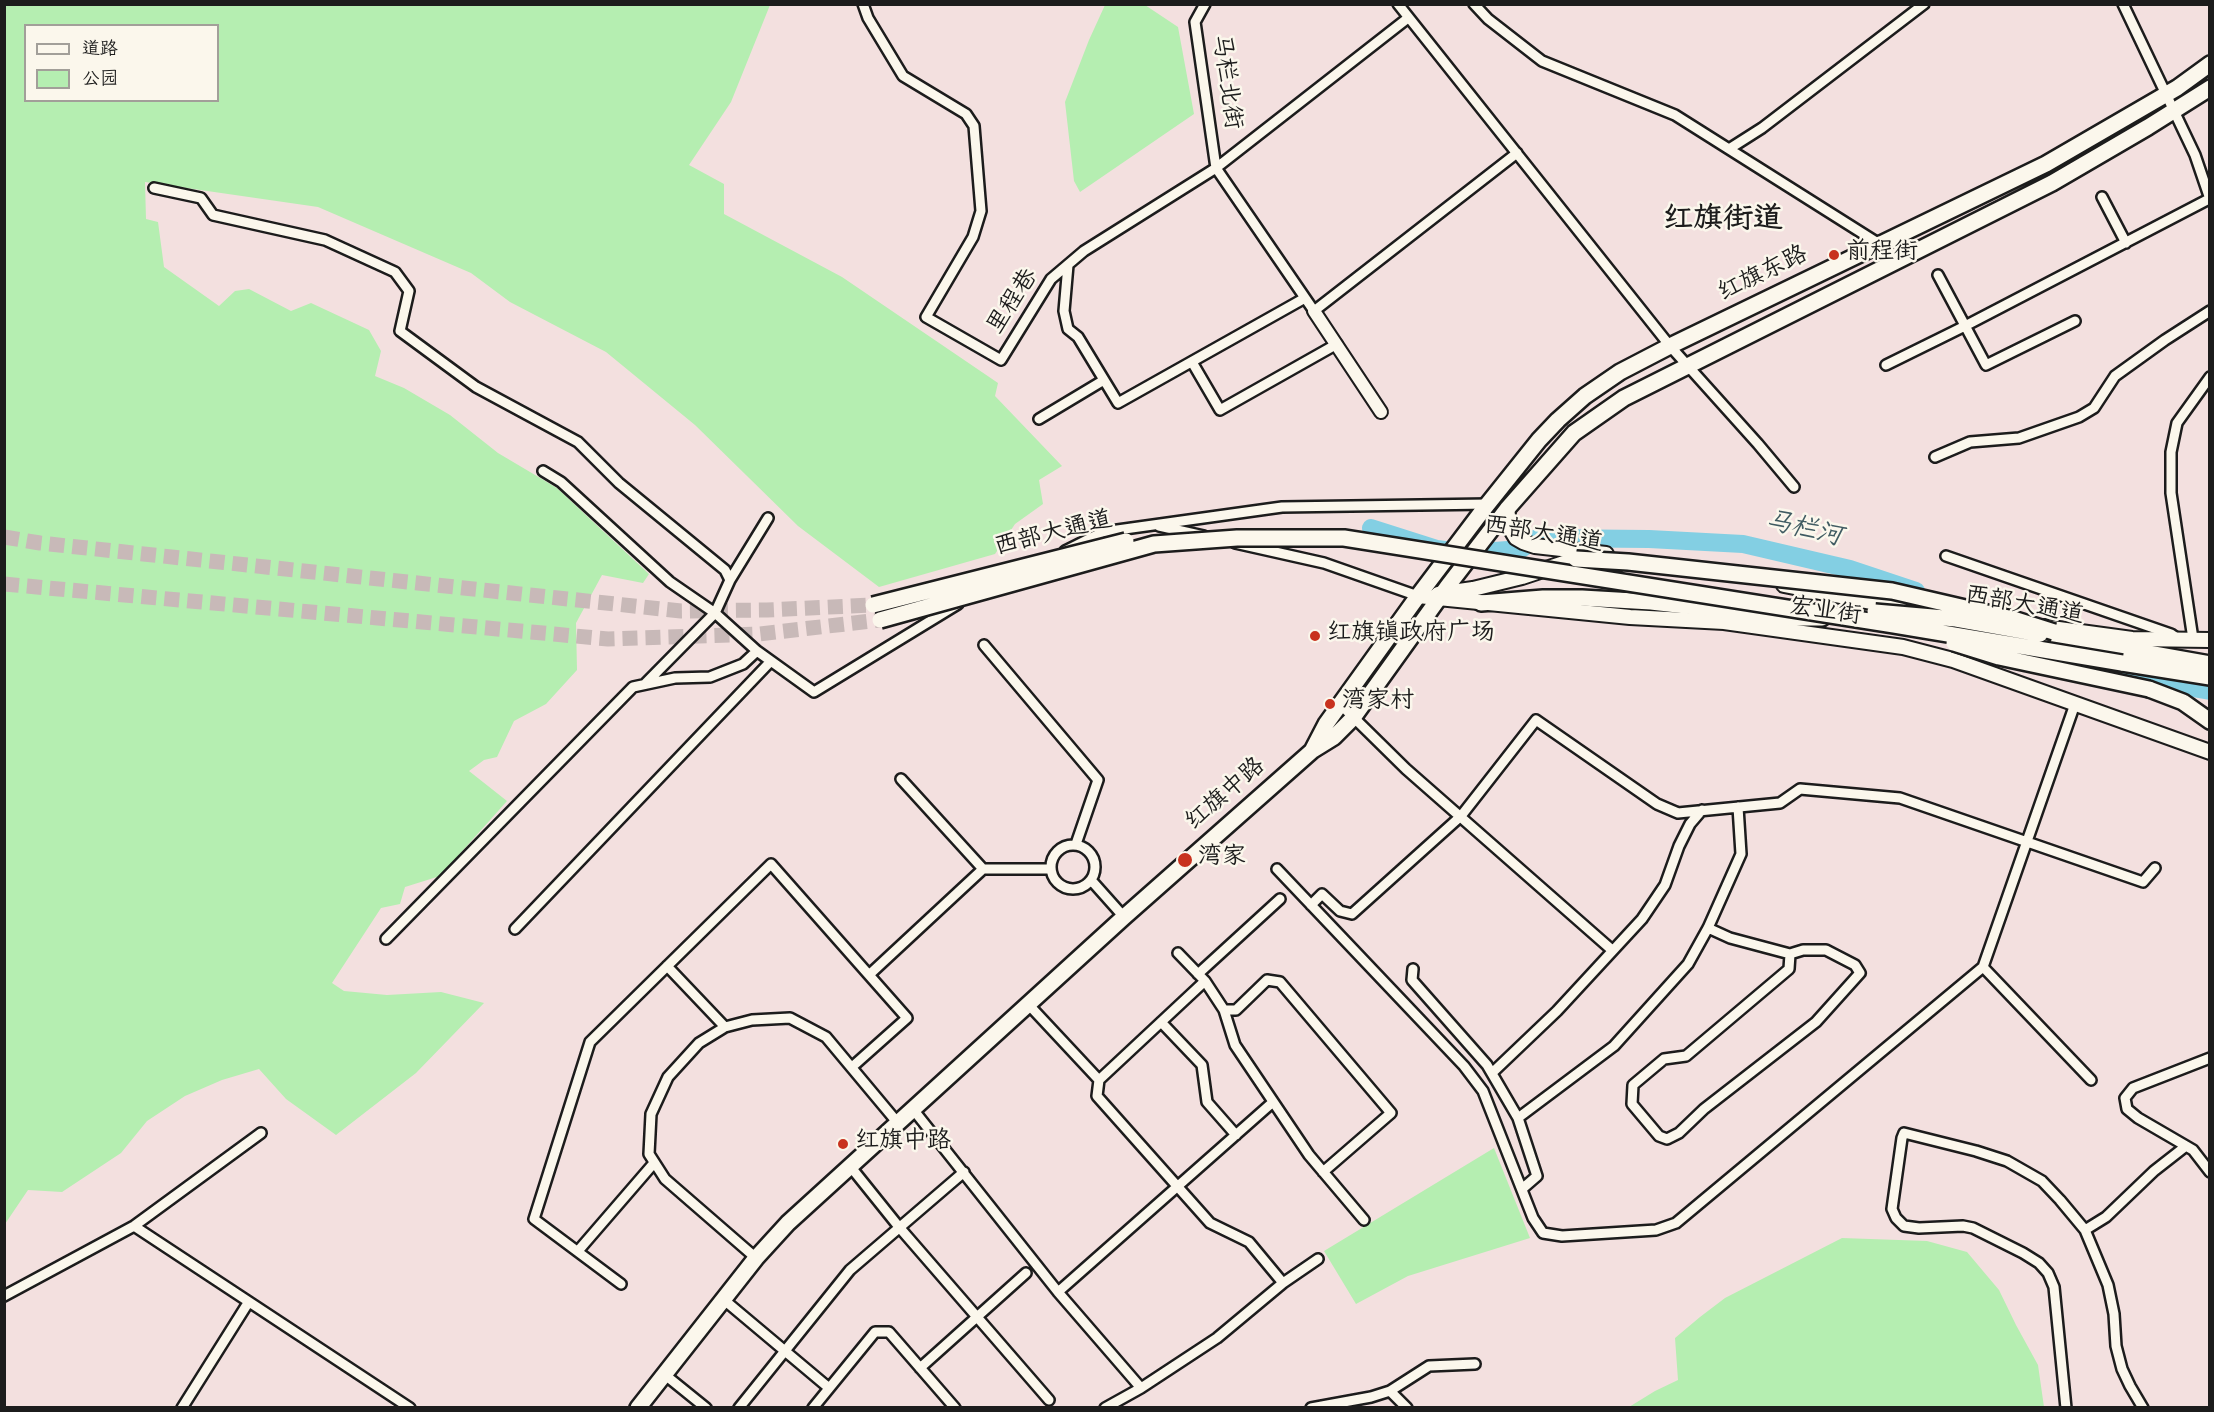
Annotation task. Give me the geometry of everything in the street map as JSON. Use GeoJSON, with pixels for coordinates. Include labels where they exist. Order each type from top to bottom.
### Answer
{"type":"FeatureCollection","features":[{"type":"Feature","properties":{"kind":"main road","name":"红旗东路"},"geometry":{"type":"LineString","coordinates":[[1429,583],[1539,440],[1576,404],[1620,372],[2046,164],[2177,88],[2210,64]]}},
{"type":"Feature","properties":{"kind":"main road","name":"红旗东路"},"geometry":{"type":"LineString","coordinates":[[1443,593],[1507,509],[1574,433],[1624,398],[2052,183],[2210,87]]}},
{"type":"Feature","properties":{"kind":"main road","name":"宏业街"},"geometry":{"type":"LineString","coordinates":[[1507,509],[1510,528],[1516,538],[1535,546],[1666,560],[1888,606],[2132,639],[2210,640]]}},
{"type":"Feature","properties":{"kind":"main road","name":"西部大通道"},"geometry":{"type":"LineString","coordinates":[[873,605],[1153,535],[1237,528],[1345,529],[1876,612],[1956,619],[2210,664]]}},
{"type":"Feature","properties":{"kind":"main road","name":"西部大通道"},"geometry":{"type":"LineString","coordinates":[[880,620],[1154,544],[1237,538],[1344,538],[2210,677]]}},
{"type":"Feature","properties":{"kind":"main road"},"geometry":{"type":"LineString","coordinates":[[1443,593],[1510,580],[1595,553]]}},
{"type":"Feature","properties":{"kind":"main road"},"geometry":{"type":"LineString","coordinates":[[1576,559],[1628,562],[1892,591],[2013,619],[2091,643]]}},
{"type":"Feature","properties":{"kind":"main road","name":"红旗中路"},"geometry":{"type":"LineString","coordinates":[[1313,750],[1326,724],[1429,583]]}},
{"type":"Feature","properties":{"kind":"main road","name":"宏业街"},"geometry":{"type":"LineString","coordinates":[[1418,596],[1443,593],[1481,603],[1630,617],[1724,622],[1903,647],[1953,660],[2210,752]]}},
{"type":"Feature","properties":{"kind":"main road","name":"红旗中路"},"geometry":{"type":"LineString","coordinates":[[638,1407],[756,1258],[788,1223],[1125,916],[1313,750],[1334,737],[1353,718],[1443,593]]}},
{"type":"Feature","properties":{"kind":"main road"},"geometry":{"type":"LineString","coordinates":[[1481,603],[1543,598],[1582,598],[1651,602],[1792,618],[1845,617]]}},
{"type":"Feature","properties":{"kind":"main road"},"geometry":{"type":"LineString","coordinates":[[1953,660],[1948,652],[1947,637],[1958,623],[1972,617]]}},
{"type":"Feature","properties":{"kind":"main road"},"geometry":{"type":"LineString","coordinates":[[1894,625],[1999,657],[2149,689],[2183,702],[2210,721]]}},
{"type":"Feature","properties":{"kind":"street","name":"里程巷"},"geometry":{"type":"LineString","coordinates":[[862,4],[903,76],[966,114],[974,126],[981,211],[973,237],[926,317],[1001,360],[1050,279],[1084,251],[1216,168],[1408,18]]}},
{"type":"Feature","properties":{"kind":"street","name":"马栏北街"},"geometry":{"type":"LineString","coordinates":[[1205,4],[1195,22],[1216,168]]}},
{"type":"Feature","properties":{"kind":"street"},"geometry":{"type":"LineString","coordinates":[[1398,4],[1670,346],[1758,444],[1794,488]]}},
{"type":"Feature","properties":{"kind":"street"},"geometry":{"type":"LineString","coordinates":[[1474,4],[1542,61],[1675,115],[1881,244]]}},
{"type":"Feature","properties":{"kind":"street"},"geometry":{"type":"LineString","coordinates":[[1729,149],[1762,128],[1924,4]]}},
{"type":"Feature","properties":{"kind":"street"},"geometry":{"type":"LineString","coordinates":[[1886,365],[2209,199],[2195,155],[2123,4]]}},
{"type":"Feature","properties":{"kind":"street"},"geometry":{"type":"LineString","coordinates":[[1314,311],[1517,153]]}},
{"type":"Feature","properties":{"kind":"street"},"geometry":{"type":"LineString","coordinates":[[1216,168],[1381,412]]}},
{"type":"Feature","properties":{"kind":"street"},"geometry":{"type":"LineString","coordinates":[[154,188],[201,198],[213,215],[325,240],[395,272],[409,291],[400,331],[476,387],[578,442],[619,483],[725,570],[730,580]]}},
{"type":"Feature","properties":{"kind":"street"},"geometry":{"type":"LineString","coordinates":[[2102,197],[2126,243]]}},
{"type":"Feature","properties":{"kind":"street"},"geometry":{"type":"LineString","coordinates":[[1068,265],[1064,311],[1068,329],[1078,337],[1118,403],[1305,298]]}},
{"type":"Feature","properties":{"kind":"street"},"geometry":{"type":"LineString","coordinates":[[1938,275],[1986,365],[2075,321]]}},
{"type":"Feature","properties":{"kind":"street"},"geometry":{"type":"LineString","coordinates":[[1935,457],[1970,442],[2019,438],[2079,417],[2094,408],[2115,376],[2210,311]]}},
{"type":"Feature","properties":{"kind":"street"},"geometry":{"type":"LineString","coordinates":[[1191,362],[1220,410],[1337,345]]}},
{"type":"Feature","properties":{"kind":"street"},"geometry":{"type":"LineString","coordinates":[[2193,639],[2171,493],[2171,452],[2177,423],[2210,377]]}},
{"type":"Feature","properties":{"kind":"street"},"geometry":{"type":"LineString","coordinates":[[1039,419],[1104,380]]}},
{"type":"Feature","properties":{"kind":"street"},"geometry":{"type":"LineString","coordinates":[[543,471],[561,483],[670,582],[715,613],[757,651],[814,692],[945,610],[1103,532],[1282,507],[1486,507]]}},
{"type":"Feature","properties":{"kind":"street"},"geometry":{"type":"LineString","coordinates":[[645,684],[715,613],[730,580],[768,518]]}},
{"type":"Feature","properties":{"kind":"street"},"geometry":{"type":"LineString","coordinates":[[1154,525],[1324,563],[1418,596]]}},
{"type":"Feature","properties":{"kind":"street"},"geometry":{"type":"LineString","coordinates":[[1946,555],[2171,634],[2172,640]]}},
{"type":"Feature","properties":{"kind":"street"},"geometry":{"type":"LineString","coordinates":[[984,645],[1098,780],[1076,844]]}},
{"type":"Feature","properties":{"kind":"street"},"geometry":{"type":"LineString","coordinates":[[386,939],[633,687],[675,678],[710,677],[743,664],[757,651]]}},
{"type":"Feature","properties":{"kind":"street"},"geometry":{"type":"LineString","coordinates":[[515,929],[771,661]]}},
{"type":"Feature","properties":{"kind":"street"},"geometry":{"type":"LineString","coordinates":[[1277,869],[1464,1065],[1483,1091],[1533,1218],[1543,1233],[1562,1236],[1656,1230],[1676,1223],[1983,967],[2075,704]]}},
{"type":"Feature","properties":{"kind":"street"},"geometry":{"type":"LineString","coordinates":[[1341,705],[1406,769],[1612,950]]}},
{"type":"Feature","properties":{"kind":"street"},"geometry":{"type":"LineString","coordinates":[[1311,904],[1322,894],[1340,911],[1352,914],[1461,816],[1536,720],[1657,804],[1678,813],[1780,803],[1800,789],[1900,798],[2143,882],[2156,868]]}},
{"type":"Feature","properties":{"kind":"street"},"geometry":{"type":"LineString","coordinates":[[901,779],[983,869]]}},
{"type":"Feature","properties":{"kind":"street"},"geometry":{"type":"LineString","coordinates":[[1518,1118],[1614,1046],[1688,964],[1708,928],[1741,854],[1738,807]]}},
{"type":"Feature","properties":{"kind":"street"},"geometry":{"type":"LineString","coordinates":[[1492,1073],[1557,1011],[1642,919],[1665,885],[1679,846],[1690,824],[1702,810]]}},
{"type":"Feature","properties":{"kind":"street"},"geometry":{"type":"LineString","coordinates":[[1076,844],[1089,851],[1094,858],[1095,873],[1091,880],[1079,888],[1064,887],[1053,876],[1051,869],[1053,856],[1063,847],[1076,844]]}},
{"type":"Feature","properties":{"kind":"street"},"geometry":{"type":"LineString","coordinates":[[621,1284],[534,1219],[590,1042],[771,864],[907,1018],[852,1067]]}},
{"type":"Feature","properties":{"kind":"street"},"geometry":{"type":"LineString","coordinates":[[870,974],[983,869],[1051,869]]}},
{"type":"Feature","properties":{"kind":"street"},"geometry":{"type":"LineString","coordinates":[[1091,880],[1125,916]]}},
{"type":"Feature","properties":{"kind":"street"},"geometry":{"type":"LineString","coordinates":[[1280,899],[1202,977],[1161,1022],[1099,1080],[1097,1096],[1210,1223],[1249,1242],[1283,1283]]}},
{"type":"Feature","properties":{"kind":"street"},"geometry":{"type":"LineString","coordinates":[[1708,928],[1730,938],[1790,954],[1826,950],[1855,964],[1860,973],[1816,1022],[1704,1109],[1679,1133],[1667,1139],[1659,1136],[1632,1104],[1634,1085],[1664,1059],[1686,1056],[1788,969],[1790,954]]}},
{"type":"Feature","properties":{"kind":"street"},"geometry":{"type":"LineString","coordinates":[[1178,953],[1202,977],[1224,1010],[1235,1045],[1309,1155],[1364,1220]]}},
{"type":"Feature","properties":{"kind":"street"},"geometry":{"type":"LineString","coordinates":[[667,966],[725,1028]]}},
{"type":"Feature","properties":{"kind":"street"},"geometry":{"type":"LineString","coordinates":[[1983,967],[2091,1080]]}},
{"type":"Feature","properties":{"kind":"street"},"geometry":{"type":"LineString","coordinates":[[1413,969],[1412,980],[1487,1065],[1518,1118],[1537,1176],[1522,1189]]}},
{"type":"Feature","properties":{"kind":"street"},"geometry":{"type":"LineString","coordinates":[[1224,1010],[1236,1010],[1267,980],[1281,982],[1391,1113],[1323,1172]]}},
{"type":"Feature","properties":{"kind":"street"},"geometry":{"type":"LineString","coordinates":[[1028,1004],[1099,1080]]}},
{"type":"Feature","properties":{"kind":"street"},"geometry":{"type":"LineString","coordinates":[[756,1258],[665,1179],[649,1154],[651,1114],[668,1077],[699,1043],[725,1028],[752,1020],[790,1018],[826,1037],[897,1122]]}},
{"type":"Feature","properties":{"kind":"street"},"geometry":{"type":"LineString","coordinates":[[1161,1022],[1202,1065],[1207,1102],[1236,1135]]}},
{"type":"Feature","properties":{"kind":"street"},"geometry":{"type":"LineString","coordinates":[[2210,1058],[2133,1088],[2125,1098],[2127,1109],[2138,1118],[2193,1150],[2210,1172]]}},
{"type":"Feature","properties":{"kind":"street"},"geometry":{"type":"LineString","coordinates":[[1058,1292],[1273,1102]]}},
{"type":"Feature","properties":{"kind":"street"},"geometry":{"type":"LineString","coordinates":[[912,1108],[1058,1292],[1141,1388]]}},
{"type":"Feature","properties":{"kind":"street"},"geometry":{"type":"LineString","coordinates":[[4,1296],[134,1226],[261,1133]]}},
{"type":"Feature","properties":{"kind":"street"},"geometry":{"type":"LineString","coordinates":[[2066,1407],[2054,1287],[2048,1273],[2039,1263],[1973,1228],[1904,1226],[1896,1218],[1892,1209],[1904,1133],[2007,1161],[2042,1181],[2085,1230],[2108,1285],[2114,1314],[2116,1346],[2122,1369],[2143,1407]]}},
{"type":"Feature","properties":{"kind":"street"},"geometry":{"type":"LineString","coordinates":[[2085,1230],[2106,1217],[2154,1171],[2186,1146]]}},
{"type":"Feature","properties":{"kind":"street"},"geometry":{"type":"LineString","coordinates":[[578,1251],[654,1163]]}},
{"type":"Feature","properties":{"kind":"street"},"geometry":{"type":"LineString","coordinates":[[850,1166],[899,1227],[1049,1400]]}},
{"type":"Feature","properties":{"kind":"street"},"geometry":{"type":"LineString","coordinates":[[739,1407],[850,1270],[964,1172]]}},
{"type":"Feature","properties":{"kind":"street"},"geometry":{"type":"LineString","coordinates":[[134,1226],[248,1303],[410,1407]]}},
{"type":"Feature","properties":{"kind":"street"},"geometry":{"type":"LineString","coordinates":[[1106,1407],[1141,1388],[1217,1338],[1283,1283],[1318,1259]]}},
{"type":"Feature","properties":{"kind":"street"},"geometry":{"type":"LineString","coordinates":[[920,1368],[1026,1273]]}},
{"type":"Feature","properties":{"kind":"street"},"geometry":{"type":"LineString","coordinates":[[723,1299],[829,1388]]}},
{"type":"Feature","properties":{"kind":"street"},"geometry":{"type":"LineString","coordinates":[[182,1407],[248,1303]]}},
{"type":"Feature","properties":{"kind":"street"},"geometry":{"type":"LineString","coordinates":[[813,1407],[875,1332],[889,1332],[955,1407]]}},
{"type":"Feature","properties":{"kind":"street"},"geometry":{"type":"LineString","coordinates":[[1311,1407],[1390,1391],[1429,1366],[1475,1364]]}},
{"type":"Feature","properties":{"kind":"street"},"geometry":{"type":"LineString","coordinates":[[664,1374],[706,1407]]}},
{"type":"Feature","properties":{"kind":"street"},"geometry":{"type":"LineString","coordinates":[[1390,1391],[1407,1407]]}},
{"type":"Feature","properties":{"kind":"street"},"geometry":{"type":"LineString","coordinates":[[1366,1407],[1377,1395]]}},
{"type":"Feature","properties":{"kind":"green space"},"geometry":{"type":"Polygon","coordinates":[[[5,5],[770,5],[731,102],[689,165],[724,184],[724,214],[842,277],[998,383],[995,396],[1062,466],[1039,480],[1043,504],[1015,524],[995,554],[879,587],[798,526],[695,425],[606,352],[510,302],[471,273],[318,207],[145,182],[146,219],[158,222],[164,267],[219,306],[235,291],[249,289],[291,311],[311,303],[369,330],[381,351],[375,376],[404,388],[450,415],[498,453],[557,488],[649,574],[643,583],[602,575],[576,623],[577,670],[546,704],[514,721],[497,757],[484,760],[469,771],[507,801],[440,876],[405,887],[400,904],[381,908],[332,983],[344,991],[387,995],[441,992],[484,1003],[416,1073],[336,1135],[286,1099],[259,1069],[222,1080],[185,1096],[147,1121],[121,1153],[62,1192],[28,1190],[5,1224],[5,5]]]}},
{"type":"Feature","properties":{"kind":"green space"},"geometry":{"type":"Polygon","coordinates":[[[1105,5],[1145,5],[1178,27],[1194,114],[1080,192],[1074,181],[1065,102],[1105,5]]]}},
{"type":"Feature","properties":{"kind":"green space"},"geometry":{"type":"Polygon","coordinates":[[[1494,1148],[1530,1238],[1408,1276],[1356,1304],[1324,1251],[1494,1148]]]}},
{"type":"Feature","properties":{"kind":"green space"},"geometry":{"type":"Polygon","coordinates":[[[1842,1238],[1927,1241],[1967,1252],[1999,1290],[2038,1365],[2044,1407],[1629,1407],[1678,1380],[1675,1338],[1700,1317],[1725,1298],[1842,1238]]]}},
{"type":"Feature","properties":{"kind":"waterway","name":"马栏河"},"geometry":{"type":"LineString","coordinates":[[1371,528],[1437,549],[1468,553],[1521,549],[1537,538],[1649,539],[1743,544],[1850,569],[1916,591]]}},
{"type":"Feature","properties":{"kind":"waterway","name":"马栏河"},"geometry":{"type":"LineString","coordinates":[[2125,667],[2187,687],[2210,691]]}},
{"type":"Feature","properties":{"kind":"tunnel"},"geometry":{"type":"LineString","coordinates":[[4,537],[40,543],[681,611],[873,605]]}},
{"type":"Feature","properties":{"kind":"tunnel"},"geometry":{"type":"LineString","coordinates":[[4,584],[608,639],[759,634],[880,620]]}},
{"type":"Feature","properties":{"kind":"place","name":"前程街"},"geometry":{"type":"Point","coordinates":[1834,255]}},
{"type":"Feature","properties":{"kind":"place","name":"红旗镇政府广场"},"geometry":{"type":"Point","coordinates":[1315,636]}},
{"type":"Feature","properties":{"kind":"place","name":"湾家村"},"geometry":{"type":"Point","coordinates":[1330,704]}},
{"type":"Feature","properties":{"kind":"place","name":"湾家"},"geometry":{"type":"Point","coordinates":[1185,860]}},
{"type":"Feature","properties":{"kind":"place","name":"红旗中路"},"geometry":{"type":"Point","coordinates":[843,1144]}},
{"type":"Feature","properties":{"kind":"district","name":"红旗街道"},"geometry":{"type":"Point","coordinates":[1723,223]}}]}
